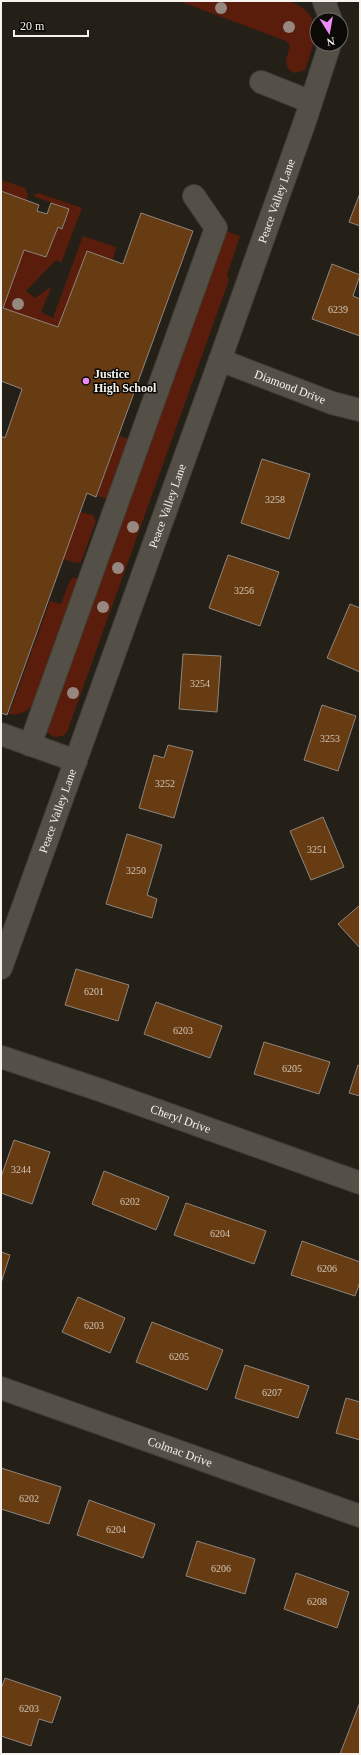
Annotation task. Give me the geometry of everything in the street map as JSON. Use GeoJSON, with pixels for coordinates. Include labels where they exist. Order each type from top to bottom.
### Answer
{"type":"FeatureCollection","features":[{"type":"Feature","properties":{"kind":"street","name":"Peace Valley Lane"},"geometry":{"type":"LineString","coordinates":[[1,968],[220,360],[327,52]]}},
{"type":"Feature","properties":{"kind":"street"},"geometry":{"type":"LineString","coordinates":[[261,82],[311,102]]}},
{"type":"Feature","properties":{"kind":"street"},"geometry":{"type":"LineString","coordinates":[[30,745],[216,228],[194,196]]}},
{"type":"Feature","properties":{"kind":"street","name":"Diamond Drive"},"geometry":{"type":"LineString","coordinates":[[220,360],[332,403],[360,410]]}},
{"type":"Feature","properties":{"kind":"street"},"geometry":{"type":"LineString","coordinates":[[1,734],[76,761]]}},
{"type":"Feature","properties":{"kind":"street","name":"Cheryl Drive"},"geometry":{"type":"LineString","coordinates":[[1,1057],[107,1092],[360,1183]]}},
{"type":"Feature","properties":{"kind":"street","name":"Colmac Drive"},"geometry":{"type":"LineString","coordinates":[[1,1388],[360,1516]]}},
{"type":"Feature","properties":{"kind":"shaded area"},"geometry":{"type":"Polygon","coordinates":[[[179,1],[289,1],[309,13],[309,52],[311,52],[305,70],[294,73],[288,69],[286,61],[290,45],[286,41],[179,1]]]}},
{"type":"Feature","properties":{"kind":"shaded area"},"geometry":{"type":"Polygon","coordinates":[[[1,180],[25,188],[28,195],[26,200],[1,191],[1,180]]]}},
{"type":"Feature","properties":{"kind":"shaded area"},"geometry":{"type":"Polygon","coordinates":[[[38,193],[82,208],[61,263],[56,260],[26,291],[35,298],[52,286],[41,312],[53,318],[83,236],[116,247],[113,260],[87,251],[58,327],[3,308],[24,250],[46,257],[58,227],[63,229],[69,209],[33,196],[38,193]]]}},
{"type":"Feature","properties":{"kind":"shaded area"},"geometry":{"type":"Polygon","coordinates":[[[226,231],[240,236],[227,275],[229,280],[67,732],[63,736],[53,737],[47,732],[47,726],[226,231]]]}},
{"type":"Feature","properties":{"kind":"shaded area"},"geometry":{"type":"Polygon","coordinates":[[[119,436],[129,439],[108,499],[97,496],[119,436]]]}},
{"type":"Feature","properties":{"kind":"shaded area"},"geometry":{"type":"Polygon","coordinates":[[[80,512],[93,515],[96,521],[81,562],[77,563],[63,559],[80,512]]]}},
{"type":"Feature","properties":{"kind":"shaded area"},"geometry":{"type":"Polygon","coordinates":[[[73,577],[79,579],[35,703],[24,712],[9,714],[50,601],[61,604],[69,583],[73,577]]]}},
{"type":"Feature","properties":{"kind":"building"},"geometry":{"type":"Polygon","coordinates":[[[1,191],[39,205],[37,211],[47,214],[51,203],[69,209],[62,229],[58,227],[46,257],[24,250],[3,308],[58,327],[87,251],[123,264],[141,213],[193,231],[96,497],[87,493],[7,715],[1,713],[1,436],[5,438],[22,389],[1,381],[1,191]]]}},
{"type":"Feature","properties":{"kind":"building"},"geometry":{"type":"Polygon","coordinates":[[[360,193],[360,226],[349,222],[360,193]]]}},
{"type":"Feature","properties":{"kind":"building"},"geometry":{"type":"Polygon","coordinates":[[[332,264],[360,275],[353,296],[360,299],[360,336],[312,319],[332,264]]]}},
{"type":"Feature","properties":{"kind":"building"},"geometry":{"type":"Polygon","coordinates":[[[262,459],[310,474],[289,539],[241,523],[262,459]]]}},
{"type":"Feature","properties":{"kind":"building"},"geometry":{"type":"Polygon","coordinates":[[[228,555],[279,572],[260,626],[209,608],[228,555]]]}},
{"type":"Feature","properties":{"kind":"building"},"geometry":{"type":"Polygon","coordinates":[[[350,604],[360,608],[360,672],[327,658],[350,604]]]}},
{"type":"Feature","properties":{"kind":"building"},"geometry":{"type":"Polygon","coordinates":[[[183,654],[221,656],[217,712],[179,709],[183,654]]]}},
{"type":"Feature","properties":{"kind":"building"},"geometry":{"type":"Polygon","coordinates":[[[322,705],[356,716],[338,771],[304,760],[322,705]]]}},
{"type":"Feature","properties":{"kind":"building"},"geometry":{"type":"Polygon","coordinates":[[[168,745],[193,751],[174,818],[139,808],[154,755],[164,758],[168,745]]]}},
{"type":"Feature","properties":{"kind":"building"},"geometry":{"type":"Polygon","coordinates":[[[323,817],[344,867],[311,880],[290,831],[323,817]]]}},
{"type":"Feature","properties":{"kind":"building"},"geometry":{"type":"Polygon","coordinates":[[[127,834],[162,845],[147,895],[157,899],[152,918],[106,904],[127,834]]]}},
{"type":"Feature","properties":{"kind":"building"},"geometry":{"type":"Polygon","coordinates":[[[360,905],[360,948],[338,924],[360,905]]]}},
{"type":"Feature","properties":{"kind":"building"},"geometry":{"type":"Polygon","coordinates":[[[76,969],[129,985],[118,1021],[65,1005],[76,969]]]}},
{"type":"Feature","properties":{"kind":"building"},"geometry":{"type":"Polygon","coordinates":[[[156,1002],[222,1026],[210,1058],[144,1034],[156,1002]]]}},
{"type":"Feature","properties":{"kind":"building"},"geometry":{"type":"Polygon","coordinates":[[[264,1042],[330,1062],[319,1094],[254,1074],[264,1042]]]}},
{"type":"Feature","properties":{"kind":"building"},"geometry":{"type":"Polygon","coordinates":[[[358,1065],[360,1066],[360,1096],[349,1093],[358,1065]]]}},
{"type":"Feature","properties":{"kind":"building"},"geometry":{"type":"Polygon","coordinates":[[[14,1140],[50,1152],[32,1204],[1,1193],[1,1177],[14,1140]]]}},
{"type":"Feature","properties":{"kind":"building"},"geometry":{"type":"Polygon","coordinates":[[[104,1171],[169,1197],[156,1230],[92,1204],[104,1171]]]}},
{"type":"Feature","properties":{"kind":"building"},"geometry":{"type":"Polygon","coordinates":[[[186,1203],[266,1231],[254,1264],[174,1235],[186,1203]]]}},
{"type":"Feature","properties":{"kind":"building"},"geometry":{"type":"Polygon","coordinates":[[[302,1241],[360,1262],[360,1282],[355,1296],[291,1275],[302,1241]]]}},
{"type":"Feature","properties":{"kind":"building"},"geometry":{"type":"Polygon","coordinates":[[[1,1252],[10,1255],[1,1283],[1,1252]]]}},
{"type":"Feature","properties":{"kind":"building"},"geometry":{"type":"Polygon","coordinates":[[[78,1297],[125,1318],[110,1353],[62,1332],[78,1297]]]}},
{"type":"Feature","properties":{"kind":"building"},"geometry":{"type":"Polygon","coordinates":[[[152,1322],[223,1350],[207,1390],[136,1362],[152,1322]]]}},
{"type":"Feature","properties":{"kind":"building"},"geometry":{"type":"Polygon","coordinates":[[[245,1365],[309,1386],[298,1418],[235,1398],[245,1365]]]}},
{"type":"Feature","properties":{"kind":"building"},"geometry":{"type":"Polygon","coordinates":[[[346,1398],[360,1402],[360,1440],[336,1433],[346,1398]]]}},
{"type":"Feature","properties":{"kind":"building"},"geometry":{"type":"Polygon","coordinates":[[[1,1468],[61,1487],[49,1524],[1,1509],[1,1468]]]}},
{"type":"Feature","properties":{"kind":"building"},"geometry":{"type":"Polygon","coordinates":[[[89,1500],[155,1524],[143,1558],[77,1535],[89,1500]]]}},
{"type":"Feature","properties":{"kind":"building"},"geometry":{"type":"Polygon","coordinates":[[[197,1541],[255,1559],[245,1594],[186,1576],[197,1541]]]}},
{"type":"Feature","properties":{"kind":"building"},"geometry":{"type":"Polygon","coordinates":[[[296,1573],[349,1592],[337,1628],[284,1609],[296,1573]]]}},
{"type":"Feature","properties":{"kind":"building"},"geometry":{"type":"Polygon","coordinates":[[[5,1678],[61,1697],[52,1723],[39,1719],[31,1746],[1,1736],[1,1689],[5,1678]]]}},
{"type":"Feature","properties":{"kind":"building"},"geometry":{"type":"Polygon","coordinates":[[[360,1702],[360,1754],[340,1754],[360,1702]]]}},
{"type":"Feature","properties":{"kind":"place","name":"Justice High School"},"geometry":{"type":"Point","coordinates":[86,381]}}]}
